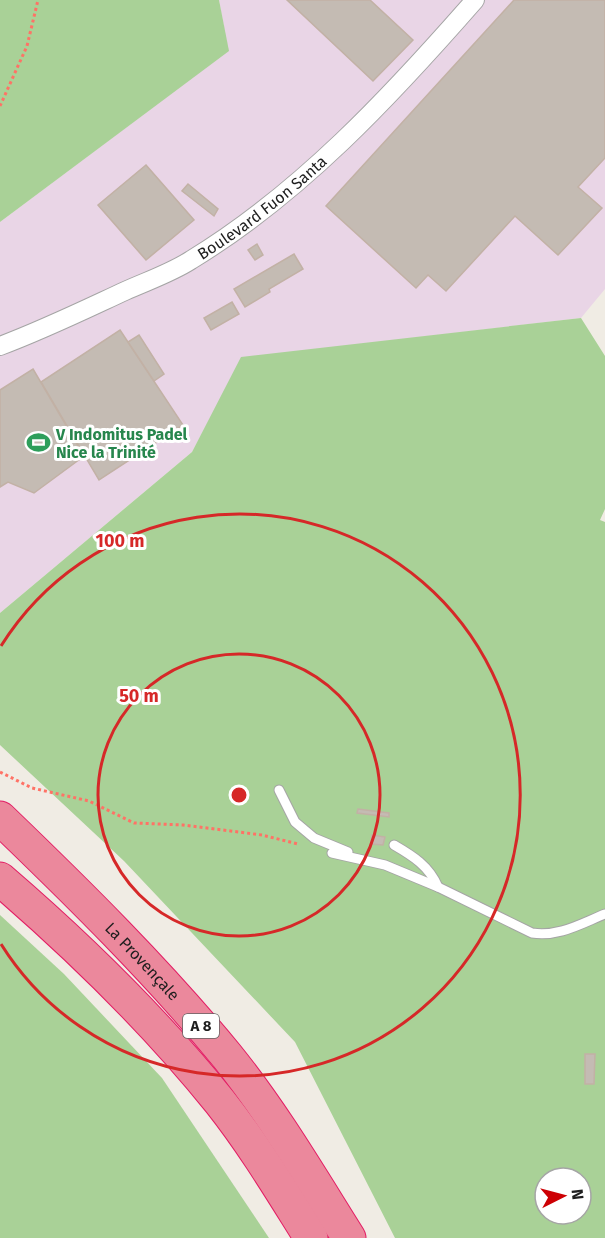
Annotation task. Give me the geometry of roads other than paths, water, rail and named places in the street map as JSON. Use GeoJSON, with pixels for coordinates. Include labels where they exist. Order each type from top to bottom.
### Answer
{"type":"FeatureCollection","features":[{"type":"Feature","properties":{"kind":"highway","name":"La Provençale"},"geometry":{"type":"LineString","coordinates":[[11,829],[150,967],[228,1057],[289,1141],[349,1238]]}},
{"type":"Feature","properties":{"kind":"highway","name":"A 8"},"geometry":{"type":"LineString","coordinates":[[0,879],[45,917],[105,974],[172,1045],[221,1103],[263,1161],[311,1238]]}},
{"type":"Feature","properties":{"kind":"street","name":"Boulevard Fuon Santa"},"geometry":{"type":"LineString","coordinates":[[0,346],[34,333],[189,262],[252,220],[307,174],[418,65],[475,0]]}},
{"type":"Feature","properties":{"kind":"lane"},"geometry":{"type":"LineString","coordinates":[[279,790],[295,822],[314,838],[355,857]]}},
{"type":"Feature","properties":{"kind":"lane"},"geometry":{"type":"LineString","coordinates":[[394,845],[418,859],[433,875],[438,887]]}},
{"type":"Feature","properties":{"kind":"lane"},"geometry":{"type":"LineString","coordinates":[[332,853],[385,865],[438,887],[532,933],[547,935],[562,932],[605,914]]}},
{"type":"Feature","properties":{"kind":"place","name":"V Indomitus Padel Nice la Trinité"},"geometry":{"type":"Point","coordinates":[38,443]}}]}
